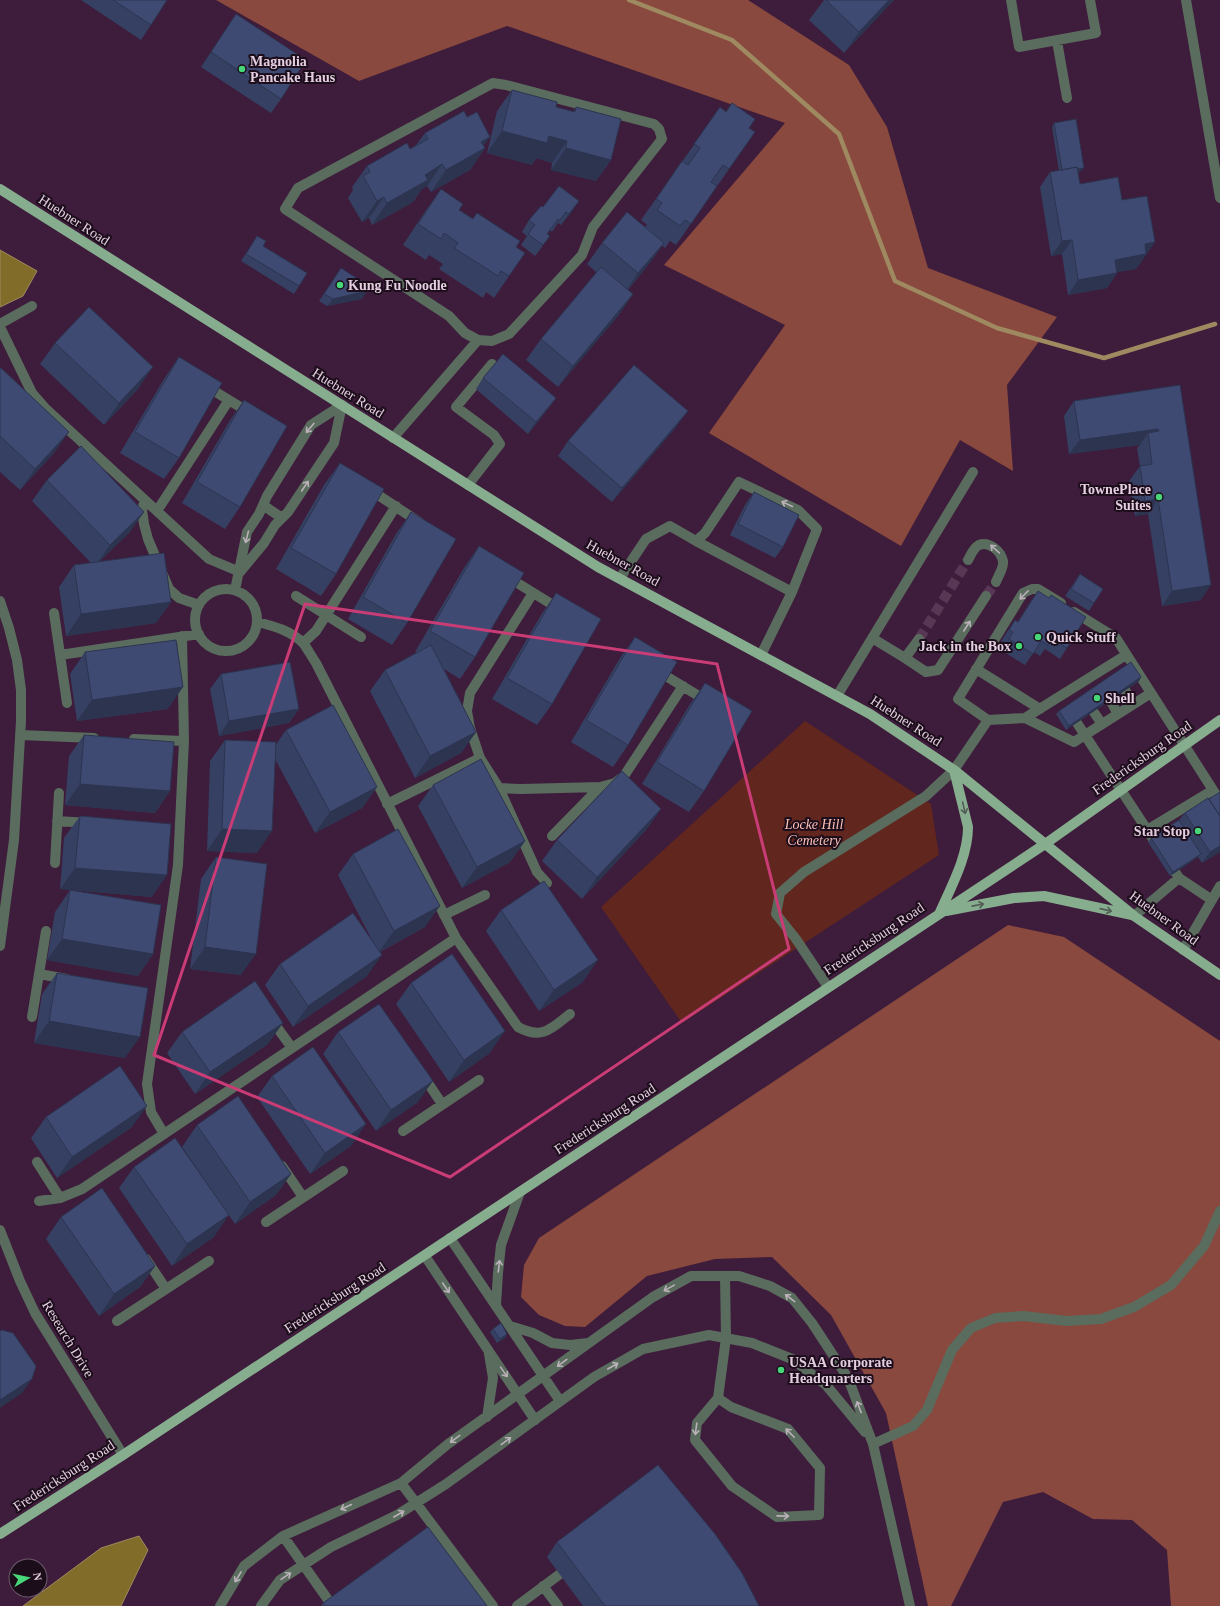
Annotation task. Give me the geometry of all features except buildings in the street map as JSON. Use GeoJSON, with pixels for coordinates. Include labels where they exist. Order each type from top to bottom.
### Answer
{"type":"FeatureCollection","features":[{"type":"Feature","properties":{"kind":"main road","name":"Huebner Road"},"geometry":{"type":"LineString","coordinates":[[0,189],[592,562],[870,714],[954,770],[1134,916],[1220,975]]}},
{"type":"Feature","properties":{"kind":"main road","name":"Fredericksburg Road"},"geometry":{"type":"LineString","coordinates":[[0,1534],[123,1456],[940,912],[1045,844],[1220,720]]}},
{"type":"Feature","properties":{"kind":"main road"},"geometry":{"type":"LineString","coordinates":[[940,912],[954,881],[966,847],[968,835],[968,827],[954,770]]}},
{"type":"Feature","properties":{"kind":"main road"},"geometry":{"type":"LineString","coordinates":[[940,912],[1014,898],[1044,896],[1134,916]]}},
{"type":"Feature","properties":{"kind":"street"},"geometry":{"type":"LineString","coordinates":[[1010,0],[1019,47],[1096,33],[1090,0]]}},
{"type":"Feature","properties":{"kind":"street"},"geometry":{"type":"LineString","coordinates":[[1186,0],[1220,198]]}},
{"type":"Feature","properties":{"kind":"street"},"geometry":{"type":"LineString","coordinates":[[1057,41],[1067,98]]}},
{"type":"Feature","properties":{"kind":"street"},"geometry":{"type":"LineString","coordinates":[[493,83],[654,124],[659,129],[662,139],[594,227],[582,255],[509,334],[492,341],[478,340],[465,333],[449,316],[285,209],[298,188],[493,83]]}},
{"type":"Feature","properties":{"kind":"street"},"geometry":{"type":"LineString","coordinates":[[0,324],[32,306]]}},
{"type":"Feature","properties":{"kind":"street"},"geometry":{"type":"LineString","coordinates":[[0,327],[32,393],[46,409],[209,559],[240,572]]}},
{"type":"Feature","properties":{"kind":"street"},"geometry":{"type":"LineString","coordinates":[[393,438],[478,340]]}},
{"type":"Feature","properties":{"kind":"street"},"geometry":{"type":"LineString","coordinates":[[468,485],[500,444],[494,435],[456,407],[492,364]]}},
{"type":"Feature","properties":{"kind":"street"},"geometry":{"type":"LineString","coordinates":[[199,381],[255,416]]}},
{"type":"Feature","properties":{"kind":"street"},"geometry":{"type":"LineString","coordinates":[[157,511],[229,400]]}},
{"type":"Feature","properties":{"kind":"street"},"geometry":{"type":"LineString","coordinates":[[235,590],[248,532],[267,496],[311,425],[342,405]]}},
{"type":"Feature","properties":{"kind":"street"},"geometry":{"type":"LineString","coordinates":[[240,572],[264,544],[275,525],[288,512],[334,443],[342,405]]}},
{"type":"Feature","properties":{"kind":"street"},"geometry":{"type":"LineString","coordinates":[[837,696],[973,472]]}},
{"type":"Feature","properties":{"kind":"street"},"geometry":{"type":"LineString","coordinates":[[696,542],[705,533],[739,482],[798,510],[817,529],[792,592],[762,655]]}},
{"type":"Feature","properties":{"kind":"street"},"geometry":{"type":"LineString","coordinates":[[367,487],[426,526]]}},
{"type":"Feature","properties":{"kind":"street"},"geometry":{"type":"LineString","coordinates":[[146,500],[142,510],[144,524],[148,539],[169,589],[179,598],[199,605]]}},
{"type":"Feature","properties":{"kind":"street"},"geometry":{"type":"LineString","coordinates":[[263,505],[282,518]]}},
{"type":"Feature","properties":{"kind":"street"},"geometry":{"type":"LineString","coordinates":[[303,644],[316,631],[396,506]]}},
{"type":"Feature","properties":{"kind":"street"},"geometry":{"type":"LineString","coordinates":[[620,578],[646,539],[670,526],[696,542],[792,592]]}},
{"type":"Feature","properties":{"kind":"street"},"geometry":{"type":"LineString","coordinates":[[968,560],[973,550],[980,545],[990,545],[1000,554],[1003,562],[996,582]]}},
{"type":"Feature","properties":{"kind":"street"},"geometry":{"type":"LineString","coordinates":[[497,571],[564,612]]}},
{"type":"Feature","properties":{"kind":"street"},"geometry":{"type":"LineString","coordinates":[[227,588],[235,590],[243,593],[250,599],[254,606],[257,622],[254,634],[246,644],[230,651],[214,648],[206,644],[199,634],[196,613],[204,598],[211,593],[227,588]]}},
{"type":"Feature","properties":{"kind":"street"},"geometry":{"type":"LineString","coordinates":[[1126,655],[1025,718],[988,720],[958,699],[1023,593],[1032,589],[1038,589],[1116,638],[1220,800]]}},
{"type":"Feature","properties":{"kind":"street"},"geometry":{"type":"LineString","coordinates":[[533,593],[470,693],[467,711],[470,728],[480,758],[499,788],[537,872],[547,883]]}},
{"type":"Feature","properties":{"kind":"street"},"geometry":{"type":"LineString","coordinates":[[296,596],[361,637]]}},
{"type":"Feature","properties":{"kind":"street"},"geometry":{"type":"LineString","coordinates":[[872,638],[926,672],[938,670],[986,596]]}},
{"type":"Feature","properties":{"kind":"street"},"geometry":{"type":"LineString","coordinates":[[0,601],[17,660],[21,690],[14,840],[0,946]]}},
{"type":"Feature","properties":{"kind":"street"},"geometry":{"type":"LineString","coordinates":[[54,613],[67,703]]}},
{"type":"Feature","properties":{"kind":"street"},"geometry":{"type":"LineString","coordinates":[[257,622],[283,630],[303,644],[316,663],[456,938],[518,1026],[528,1032],[539,1033],[550,1029],[570,1014]]}},
{"type":"Feature","properties":{"kind":"street"},"geometry":{"type":"LineString","coordinates":[[60,655],[199,634]]}},
{"type":"Feature","properties":{"kind":"street"},"geometry":{"type":"LineString","coordinates":[[164,1134],[151,1112],[147,1084],[155,994],[178,865],[176,829],[184,741],[182,636]]}},
{"type":"Feature","properties":{"kind":"street"},"geometry":{"type":"LineString","coordinates":[[905,658],[919,639]]}},
{"type":"Feature","properties":{"kind":"street"},"geometry":{"type":"LineString","coordinates":[[649,665],[714,705]]}},
{"type":"Feature","properties":{"kind":"street"},"geometry":{"type":"LineString","coordinates":[[1108,666],[1115,675]]}},
{"type":"Feature","properties":{"kind":"street"},"geometry":{"type":"LineString","coordinates":[[976,669],[1040,709]]}},
{"type":"Feature","properties":{"kind":"street"},"geometry":{"type":"LineString","coordinates":[[1094,675],[1100,685]]}},
{"type":"Feature","properties":{"kind":"street"},"geometry":{"type":"LineString","coordinates":[[499,788],[521,789],[600,787],[615,782],[624,776],[683,686]]}},
{"type":"Feature","properties":{"kind":"street"},"geometry":{"type":"LineString","coordinates":[[1076,686],[1083,696]]}},
{"type":"Feature","properties":{"kind":"street"},"geometry":{"type":"LineString","coordinates":[[1125,690],[1134,704]]}},
{"type":"Feature","properties":{"kind":"street"},"geometry":{"type":"LineString","coordinates":[[1025,718],[1074,742],[1151,693]]}},
{"type":"Feature","properties":{"kind":"street"},"geometry":{"type":"LineString","coordinates":[[1059,697],[1067,708]]}},
{"type":"Feature","properties":{"kind":"street"},"geometry":{"type":"LineString","coordinates":[[1110,700],[1118,714]]}},
{"type":"Feature","properties":{"kind":"street"},"geometry":{"type":"LineString","coordinates":[[1093,711],[1102,724]]}},
{"type":"Feature","properties":{"kind":"street"},"geometry":{"type":"LineString","coordinates":[[828,987],[796,939],[776,914],[780,893],[804,872],[926,796],[954,770],[988,720]]}},
{"type":"Feature","properties":{"kind":"street"},"geometry":{"type":"LineString","coordinates":[[1077,723],[1179,878],[1212,900]]}},
{"type":"Feature","properties":{"kind":"street"},"geometry":{"type":"LineString","coordinates":[[20,735],[105,738]]}},
{"type":"Feature","properties":{"kind":"street"},"geometry":{"type":"LineString","coordinates":[[121,739],[184,741]]}},
{"type":"Feature","properties":{"kind":"street"},"geometry":{"type":"LineString","coordinates":[[387,804],[480,758]]}},
{"type":"Feature","properties":{"kind":"street"},"geometry":{"type":"LineString","coordinates":[[615,782],[627,790]]}},
{"type":"Feature","properties":{"kind":"street"},"geometry":{"type":"LineString","coordinates":[[552,836],[600,787]]}},
{"type":"Feature","properties":{"kind":"street"},"geometry":{"type":"LineString","coordinates":[[1147,830],[1213,790]]}},
{"type":"Feature","properties":{"kind":"street"},"geometry":{"type":"LineString","coordinates":[[55,863],[59,793]]}},
{"type":"Feature","properties":{"kind":"street"},"geometry":{"type":"LineString","coordinates":[[57,821],[96,824]]}},
{"type":"Feature","properties":{"kind":"street"},"geometry":{"type":"LineString","coordinates":[[1134,916],[1179,878]]}},
{"type":"Feature","properties":{"kind":"street"},"geometry":{"type":"LineString","coordinates":[[1183,950],[1220,886]]}},
{"type":"Feature","properties":{"kind":"street"},"geometry":{"type":"LineString","coordinates":[[444,915],[485,896]]}},
{"type":"Feature","properties":{"kind":"street"},"geometry":{"type":"LineString","coordinates":[[32,1017],[46,931]]}},
{"type":"Feature","properties":{"kind":"street"},"geometry":{"type":"LineString","coordinates":[[40,1201],[60,1198],[97,1184],[164,1134],[233,1093],[292,1048],[372,999],[456,938]]}},
{"type":"Feature","properties":{"kind":"street"},"geometry":{"type":"LineString","coordinates":[[39,974],[76,980]]}},
{"type":"Feature","properties":{"kind":"street"},"geometry":{"type":"LineString","coordinates":[[270,1017],[292,1048]]}},
{"type":"Feature","properties":{"kind":"street"},"geometry":{"type":"LineString","coordinates":[[417,1066],[442,1104]]}},
{"type":"Feature","properties":{"kind":"street"},"geometry":{"type":"LineString","coordinates":[[403,1131],[479,1080]]}},
{"type":"Feature","properties":{"kind":"street"},"geometry":{"type":"LineString","coordinates":[[278,1159],[303,1197]]}},
{"type":"Feature","properties":{"kind":"street"},"geometry":{"type":"LineString","coordinates":[[37,1162],[60,1198]]}},
{"type":"Feature","properties":{"kind":"street"},"geometry":{"type":"LineString","coordinates":[[266,1222],[343,1171]]}},
{"type":"Feature","properties":{"kind":"street"},"geometry":{"type":"LineString","coordinates":[[496,1305],[501,1245],[520,1192]]}},
{"type":"Feature","properties":{"kind":"street"},"geometry":{"type":"LineString","coordinates":[[873,1444],[913,1426],[927,1410],[952,1350],[971,1328],[995,1318],[1024,1316],[1066,1321],[1101,1318],[1134,1307],[1171,1285],[1204,1246],[1220,1211]]}},
{"type":"Feature","properties":{"kind":"street","name":"Research Drive"},"geometry":{"type":"LineString","coordinates":[[0,1230],[20,1281],[35,1313],[123,1456]]}},
{"type":"Feature","properties":{"kind":"street"},"geometry":{"type":"LineString","coordinates":[[450,1238],[560,1401]]}},
{"type":"Feature","properties":{"kind":"street"},"geometry":{"type":"LineString","coordinates":[[141,1251],[166,1289]]}},
{"type":"Feature","properties":{"kind":"street"},"geometry":{"type":"LineString","coordinates":[[425,1256],[535,1420]]}},
{"type":"Feature","properties":{"kind":"street"},"geometry":{"type":"LineString","coordinates":[[118,1321],[209,1261]]}},
{"type":"Feature","properties":{"kind":"street"},"geometry":{"type":"LineString","coordinates":[[220,1606],[244,1566],[283,1536],[402,1483],[448,1444],[653,1297],[691,1276],[739,1276],[770,1286],[792,1298],[812,1323],[848,1378],[873,1444],[910,1606]]}},
{"type":"Feature","properties":{"kind":"street"},"geometry":{"type":"LineString","coordinates":[[718,1398],[731,1407],[788,1429],[820,1468],[819,1515],[777,1517],[732,1486],[695,1440],[697,1423],[718,1398],[726,1338],[725,1276]]}},
{"type":"Feature","properties":{"kind":"street"},"geometry":{"type":"LineString","coordinates":[[510,1326],[533,1333],[552,1343],[570,1345],[590,1343]]}},
{"type":"Feature","properties":{"kind":"street"},"geometry":{"type":"LineString","coordinates":[[261,1606],[280,1580],[331,1547],[397,1515],[446,1484],[594,1377],[643,1349],[709,1335],[752,1343],[792,1359],[826,1385],[862,1428],[873,1444]]}},
{"type":"Feature","properties":{"kind":"street"},"geometry":{"type":"LineString","coordinates":[[487,1416],[493,1378],[488,1350]]}},
{"type":"Feature","properties":{"kind":"street"},"geometry":{"type":"LineString","coordinates":[[402,1483],[449,1553],[493,1606]]}},
{"type":"Feature","properties":{"kind":"street"},"geometry":{"type":"LineString","coordinates":[[283,1536],[302,1566],[330,1604]]}},
{"type":"Feature","properties":{"kind":"street"},"geometry":{"type":"LineString","coordinates":[[517,1606],[560,1574]]}},
{"type":"Feature","properties":{"kind":"street"},"geometry":{"type":"LineString","coordinates":[[543,1586],[558,1606]]}},
{"type":"Feature","properties":{"kind":"highlighted area"},"geometry":{"type":"Polygon","coordinates":[[[305,604],[717,664],[789,949],[450,1177],[154,1055],[305,604]]]}},
{"type":"Feature","properties":{"kind":"green space","name":"Locke Hill Cemetery"},"geometry":{"type":"Polygon","coordinates":[[[805,721],[931,804],[939,855],[682,1023],[601,907],[805,721]]]}},
{"type":"Feature","properties":{"kind":"shaded area"},"geometry":{"type":"Polygon","coordinates":[[[216,0],[748,0],[849,65],[887,127],[928,268],[1057,317],[1007,385],[1013,471],[960,440],[901,546],[709,433],[785,325],[664,265],[785,123],[507,26],[359,81],[216,0]]]}},
{"type":"Feature","properties":{"kind":"shaded area"},"geometry":{"type":"Polygon","coordinates":[[[0,250],[37,271],[23,296],[0,307],[0,250]]]}},
{"type":"Feature","properties":{"kind":"shaded area"},"geometry":{"type":"Polygon","coordinates":[[[1008,925],[1064,937],[1220,1041],[1220,1606],[1171,1606],[1167,1550],[1132,1520],[1093,1519],[1043,1492],[1003,1502],[951,1606],[928,1606],[886,1413],[831,1315],[772,1257],[715,1259],[647,1276],[585,1327],[565,1326],[539,1315],[521,1297],[524,1265],[539,1238],[1008,925]]]}},
{"type":"Feature","properties":{"kind":"shaded area"},"geometry":{"type":"Polygon","coordinates":[[[139,1536],[148,1550],[121,1606],[23,1606],[34,1598],[48,1598],[48,1587],[101,1548],[139,1536]]]}},
{"type":"Feature","properties":{"kind":"waterway"},"geometry":{"type":"LineString","coordinates":[[629,0],[732,40],[839,134],[895,281],[997,328],[1104,358],[1215,324]]}},
{"type":"Feature","properties":{"kind":"tunnel"},"geometry":{"type":"LineString","coordinates":[[919,639],[968,560]]}},
{"type":"Feature","properties":{"kind":"tunnel"},"geometry":{"type":"LineString","coordinates":[[986,596],[996,582]]}},
{"type":"Feature","properties":{"kind":"place","name":"Magnolia Pancake Haus"},"geometry":{"type":"Point","coordinates":[242,69]}},
{"type":"Feature","properties":{"kind":"place","name":"Kung Fu Noodle"},"geometry":{"type":"Point","coordinates":[340,285]}},
{"type":"Feature","properties":{"kind":"place","name":"TownePlace Suites"},"geometry":{"type":"Point","coordinates":[1159,497]}},
{"type":"Feature","properties":{"kind":"place","name":"Quick Stuff"},"geometry":{"type":"Point","coordinates":[1038,637]}},
{"type":"Feature","properties":{"kind":"place","name":"Jack in the Box"},"geometry":{"type":"Point","coordinates":[1019,646]}},
{"type":"Feature","properties":{"kind":"place","name":"Shell"},"geometry":{"type":"Point","coordinates":[1097,698]}},
{"type":"Feature","properties":{"kind":"place","name":"Star Stop"},"geometry":{"type":"Point","coordinates":[1198,831]}},
{"type":"Feature","properties":{"kind":"place","name":"USAA Corporate Headquarters"},"geometry":{"type":"Point","coordinates":[781,1370]}}]}
